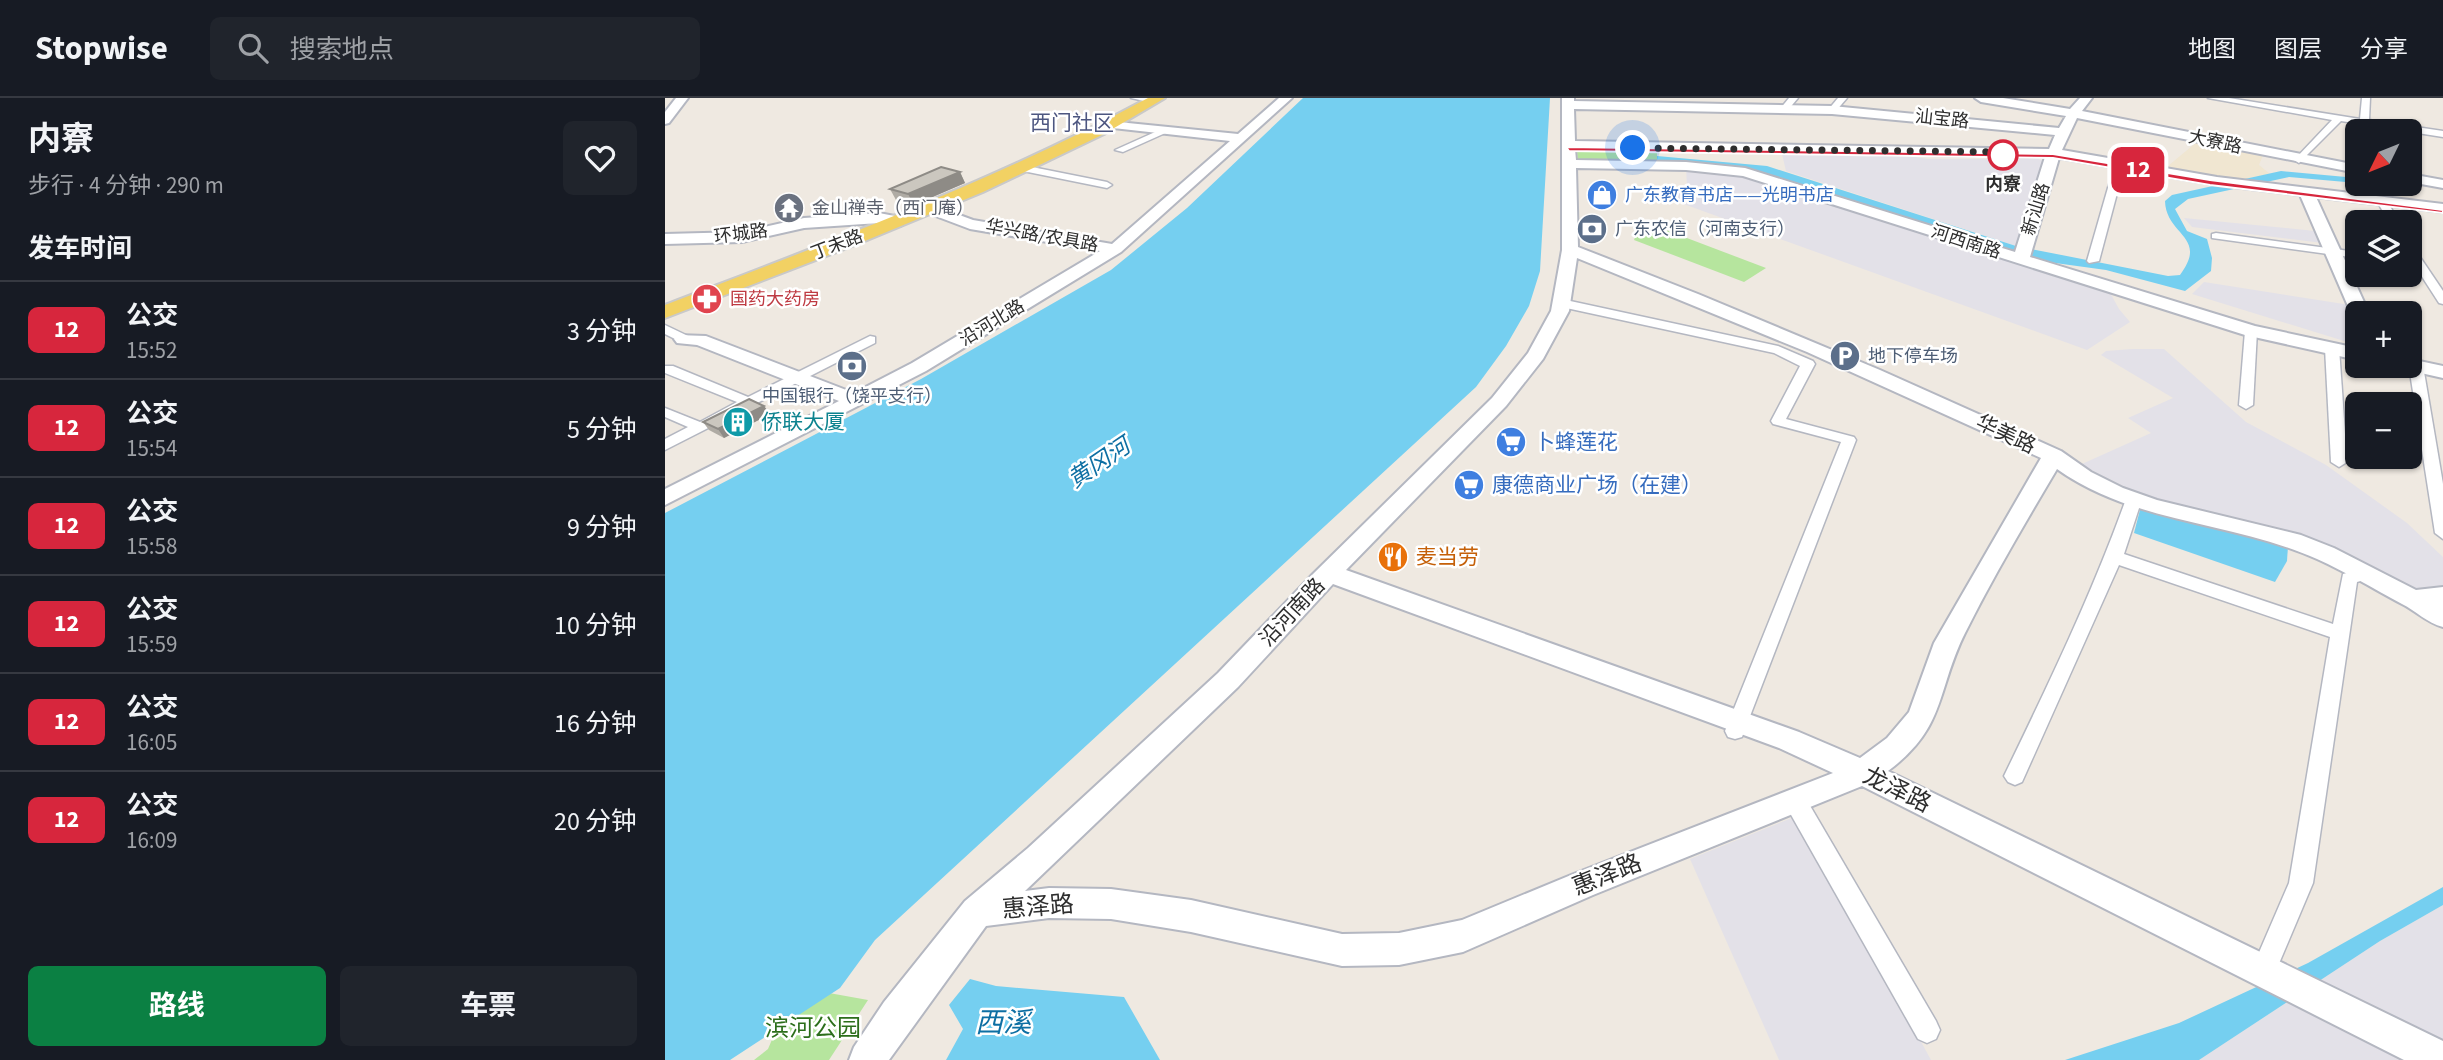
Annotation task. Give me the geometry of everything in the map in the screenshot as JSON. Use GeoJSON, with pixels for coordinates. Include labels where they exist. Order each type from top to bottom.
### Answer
{"type":"FeatureCollection","features":[{"type":"Feature","properties":{"kind":"main road"},"geometry":{"type":"LineString","coordinates":[[668,115],[682,98]]}},
{"type":"Feature","properties":{"kind":"main road","name":"沿河北路"},"geometry":{"type":"LineString","coordinates":[[665,498],[919,367],[1115,249],[1286,98]]}},
{"type":"Feature","properties":{"kind":"main road","name":"大寮路"},"geometry":{"type":"LineString","coordinates":[[1981,98],[2026,102],[2299,160],[2345,167]]}},
{"type":"Feature","properties":{"kind":"main road","name":"新汕路"},"geometry":{"type":"LineString","coordinates":[[2023,252],[2053,155],[2072,113],[2086,98]]}},
{"type":"Feature","properties":{"kind":"main road","name":"丁未路"},"geometry":{"type":"LineString","coordinates":[[665,312],[930,209],[1113,124],[1156,99]]}},
{"type":"Feature","properties":{"kind":"main road","name":"汕宝路"},"geometry":{"type":"LineString","coordinates":[[1568,101],[1784,109],[1837,134],[2064,132]]}},
{"type":"Feature","properties":{"kind":"main road","name":"沿河南路"},"geometry":{"type":"LineString","coordinates":[[867,1060],[897,1015],[977,912],[1039,858],[1228,680],[1499,402],[1535,355],[1560,312],[1570,250],[1568,101]]}},
{"type":"Feature","properties":{"kind":"main road"},"geometry":{"type":"LineString","coordinates":[[1113,124],[1241,138]]}},
{"type":"Feature","properties":{"kind":"main road"},"geometry":{"type":"LineString","coordinates":[[1569,152],[1837,134],[2053,155],[2213,182]]}},
{"type":"Feature","properties":{"kind":"main road","name":"河西南路"},"geometry":{"type":"LineString","coordinates":[[1569,152],[1745,172],[2023,252],[2251,331],[2345,351]]}},
{"type":"Feature","properties":{"kind":"main road"},"geometry":{"type":"LineString","coordinates":[[2053,155],[2213,182],[2443,209]]}},
{"type":"Feature","properties":{"kind":"main road"},"geometry":{"type":"LineString","coordinates":[[2422,180],[2443,184]]}},
{"type":"Feature","properties":{"kind":"main road"},"geometry":{"type":"LineString","coordinates":[[2259,187],[2443,209]]}},
{"type":"Feature","properties":{"kind":"main road"},"geometry":{"type":"LineString","coordinates":[[2307,194],[2355,301]]}},
{"type":"Feature","properties":{"kind":"main road","name":"华兴路/农具路"},"geometry":{"type":"LineString","coordinates":[[930,209],[970,224],[1115,249]]}},
{"type":"Feature","properties":{"kind":"main road","name":"环城路"},"geometry":{"type":"LineString","coordinates":[[665,239],[743,237],[830,220],[879,218],[899,221]]}},
{"type":"Feature","properties":{"kind":"main road","name":"华美路"},"geometry":{"type":"LineString","coordinates":[[1570,250],[1705,303],[1907,388],[2053,456],[2091,483],[2134,499],[2284,539],[2324,553],[2415,600],[2443,618]]}},
{"type":"Feature","properties":{"kind":"main road"},"geometry":{"type":"LineString","coordinates":[[683,340],[700,340],[855,400]]}},
{"type":"Feature","properties":{"kind":"main road"},"geometry":{"type":"LineString","coordinates":[[2422,368],[2443,372]]}},
{"type":"Feature","properties":{"kind":"main road","name":"惠泽路"},"geometry":{"type":"LineString","coordinates":[[977,912],[1049,903],[1111,904],[1191,916],[1342,950],[1399,949],[1463,936],[1794,799],[1855,777],[1896,748],[1919,720],[1945,646],[2053,456]]}},
{"type":"Feature","properties":{"kind":"main road","name":"龙泽路"},"geometry":{"type":"LineString","coordinates":[[1326,577],[1738,726],[1769,743],[1855,777],[2263,971],[2443,1060]]}},
{"type":"Feature","properties":{"kind":"main road"},"geometry":{"type":"LineString","coordinates":[[2415,600],[2443,596]]}},
{"type":"Feature","properties":{"kind":"main road","name":"龙泽路"},"geometry":{"type":"LineString","coordinates":[[1855,777],[2409,1060]]}},
{"type":"Feature","properties":{"kind":"street"},"geometry":{"type":"LineString","coordinates":[[1135,98],[1156,99]]}},
{"type":"Feature","properties":{"kind":"street"},"geometry":{"type":"LineString","coordinates":[[1784,109],[1794,98]]}},
{"type":"Feature","properties":{"kind":"street"},"geometry":{"type":"LineString","coordinates":[[1837,134],[1843,98]]}},
{"type":"Feature","properties":{"kind":"street"},"geometry":{"type":"LineString","coordinates":[[2212,98],[2345,119]]}},
{"type":"Feature","properties":{"kind":"street"},"geometry":{"type":"LineString","coordinates":[[2364,119],[2366,98]]}},
{"type":"Feature","properties":{"kind":"street"},"geometry":{"type":"LineString","coordinates":[[2299,160],[2339,118]]}},
{"type":"Feature","properties":{"kind":"street"},"geometry":{"type":"LineString","coordinates":[[1120,150],[1167,130]]}},
{"type":"Feature","properties":{"kind":"street"},"geometry":{"type":"LineString","coordinates":[[2422,131],[2443,134]]}},
{"type":"Feature","properties":{"kind":"street"},"geometry":{"type":"LineString","coordinates":[[2093,261],[2119,167]]}},
{"type":"Feature","properties":{"kind":"street"},"geometry":{"type":"LineString","coordinates":[[1022,168],[1107,185]]}},
{"type":"Feature","properties":{"kind":"street"},"geometry":{"type":"LineString","coordinates":[[2383,203],[2387,210]]}},
{"type":"Feature","properties":{"kind":"street"},"geometry":{"type":"LineString","coordinates":[[2216,236],[2345,253]]}},
{"type":"Feature","properties":{"kind":"street"},"geometry":{"type":"LineString","coordinates":[[2422,273],[2443,300]]}},
{"type":"Feature","properties":{"kind":"street"},"geometry":{"type":"LineString","coordinates":[[1561,303],[1778,350],[1808,364],[1778,421],[1849,440],[1738,726]]}},
{"type":"Feature","properties":{"kind":"street"},"geometry":{"type":"LineString","coordinates":[[665,329],[683,340]]}},
{"type":"Feature","properties":{"kind":"street"},"geometry":{"type":"LineString","coordinates":[[2246,405],[2251,331]]}},
{"type":"Feature","properties":{"kind":"street"},"geometry":{"type":"LineString","coordinates":[[665,445],[870,340]]}},
{"type":"Feature","properties":{"kind":"street"},"geometry":{"type":"LineString","coordinates":[[2332,348],[2339,461]]}},
{"type":"Feature","properties":{"kind":"street"},"geometry":{"type":"LineString","coordinates":[[668,369],[748,402]]}},
{"type":"Feature","properties":{"kind":"street"},"geometry":{"type":"LineString","coordinates":[[2415,378],[2443,533]]}},
{"type":"Feature","properties":{"kind":"street"},"geometry":{"type":"LineString","coordinates":[[665,412],[700,427]]}},
{"type":"Feature","properties":{"kind":"street"},"geometry":{"type":"LineString","coordinates":[[2015,776],[2081,635],[2114,557],[2134,499]]}},
{"type":"Feature","properties":{"kind":"street"},"geometry":{"type":"LineString","coordinates":[[2114,557],[2341,634]]}},
{"type":"Feature","properties":{"kind":"street"},"geometry":{"type":"LineString","coordinates":[[2263,971],[2301,883],[2349,578],[2365,574]]}},
{"type":"Feature","properties":{"kind":"street"},"geometry":{"type":"LineString","coordinates":[[1794,799],[1927,1030]]}},
{"type":"Feature","properties":{"kind":"shaded area"},"geometry":{"type":"Polygon","coordinates":[[[2198,141],[2263,155],[2259,165],[2270,174],[2233,181],[2162,171],[2198,141]]]}},
{"type":"Feature","properties":{"kind":"shaded area"},"geometry":{"type":"Polygon","coordinates":[[[1782,154],[1909,156],[1928,159],[2038,159],[2046,165],[2016,246],[1786,171],[1782,154]]]}},
{"type":"Feature","properties":{"kind":"shaded area"},"geometry":{"type":"Polygon","coordinates":[[[1686,166],[1745,172],[2107,287],[2130,322],[2087,350],[1667,198],[1687,187],[1686,166]]]}},
{"type":"Feature","properties":{"kind":"shaded area"},"geometry":{"type":"Polygon","coordinates":[[[2184,218],[2315,231],[2323,243],[2192,227],[2184,218]]]}},
{"type":"Feature","properties":{"kind":"shaded area"},"geometry":{"type":"Polygon","coordinates":[[[2204,282],[2345,304],[2345,341],[2192,294],[2204,282]]]}},
{"type":"Feature","properties":{"kind":"shaded area"},"geometry":{"type":"Polygon","coordinates":[[[2164,349],[2246,422],[2326,465],[2407,523],[2443,557],[2443,591],[2413,596],[2367,570],[2137,497],[2073,468],[2151,433],[2128,418],[2173,398],[2101,355],[2106,351],[2164,349]]]}},
{"type":"Feature","properties":{"kind":"shaded area"},"geometry":{"type":"Polygon","coordinates":[[[1794,817],[1821,859],[1931,1060],[1779,1060],[1690,859],[1794,817]]]}},
{"type":"Feature","properties":{"kind":"shaded area"},"geometry":{"type":"Polygon","coordinates":[[[2443,905],[2443,1060],[2199,1060],[2380,941],[2443,905]]]}},
{"type":"Feature","properties":{"kind":"green space"},"geometry":{"type":"Polygon","coordinates":[[[1657,150],[1657,162],[1578,162],[1577,151],[1657,150]]]}},
{"type":"Feature","properties":{"kind":"green space"},"geometry":{"type":"Polygon","coordinates":[[[1642,221],[1766,268],[1744,282],[1634,240],[1642,221]]]}},
{"type":"Feature","properties":{"kind":"green space","name":"滨河公园"},"geometry":{"type":"Polygon","coordinates":[[[829,993],[868,1000],[829,1060],[754,1060],[768,1049],[785,1009],[829,993]]]}},
{"type":"Feature","properties":{"kind":"water","name":"黄冈河"},"geometry":{"type":"Polygon","coordinates":[[[1303,98],[1550,98],[1540,271],[1529,306],[1506,346],[1476,387],[875,940],[840,988],[730,1060],[665,1060],[665,513],[921,379],[1111,270],[1187,208],[1303,98]]]}},
{"type":"Feature","properties":{"kind":"water"},"geometry":{"type":"Polygon","coordinates":[[[1657,156],[1767,166],[2016,246],[2168,276],[2180,275],[2188,262],[2190,252],[2184,237],[2167,213],[2165,201],[2172,195],[2281,171],[2345,177],[2345,182],[2289,177],[2188,199],[2175,209],[2187,231],[2207,239],[2212,258],[2211,271],[2185,291],[2106,270],[2048,262],[1746,168],[1657,162],[1657,156]]]}},
{"type":"Feature","properties":{"kind":"water"},"geometry":{"type":"Polygon","coordinates":[[[2141,506],[2288,546],[2287,561],[2275,582],[2134,533],[2141,506]]]}},
{"type":"Feature","properties":{"kind":"water"},"geometry":{"type":"Polygon","coordinates":[[[2443,887],[2443,905],[2380,941],[2199,1060],[2065,1060],[2179,1023],[2308,963],[2443,887]]]}},
{"type":"Feature","properties":{"kind":"water","name":"西溪"},"geometry":{"type":"Polygon","coordinates":[[[970,979],[996,986],[1124,997],[1160,1060],[946,1060],[963,1029],[949,1005],[970,979]]]}},
{"type":"Feature","properties":{"kind":"building"},"geometry":{"type":"Polygon","coordinates":[[[941,167],[960,172],[908,194],[890,189],[941,167]]]}},
{"type":"Feature","properties":{"kind":"building"},"geometry":{"type":"Polygon","coordinates":[[[749,399],[764,406],[718,429],[703,422],[749,399]]]}},
{"type":"Feature","properties":{"kind":"bus line","name":"12"},"geometry":{"type":"LineString","coordinates":[[1569,148],[2053,156],[2210,183],[2443,210]]}},
{"type":"Feature","properties":{"kind":"place","name":"内寮"},"geometry":{"type":"Point","coordinates":[2003,155]}},
{"type":"Feature","properties":{"kind":"place","name":"广东教育书店——光明书店"},"geometry":{"type":"Point","coordinates":[1602,195]}},
{"type":"Feature","properties":{"kind":"place","name":"金山禅寺（西门庵）"},"geometry":{"type":"Point","coordinates":[789,208]}},
{"type":"Feature","properties":{"kind":"place","name":"广东农信（河南支行）"},"geometry":{"type":"Point","coordinates":[1592,229]}},
{"type":"Feature","properties":{"kind":"place","name":"国药大药房"},"geometry":{"type":"Point","coordinates":[707,299]}},
{"type":"Feature","properties":{"kind":"place","name":"地下停车场"},"geometry":{"type":"Point","coordinates":[1845,356]}},
{"type":"Feature","properties":{"kind":"place","name":"中国银行（饶平支行）"},"geometry":{"type":"Point","coordinates":[852,366]}},
{"type":"Feature","properties":{"kind":"place","name":"侨联大厦"},"geometry":{"type":"Point","coordinates":[738,422]}},
{"type":"Feature","properties":{"kind":"place","name":"卜蜂莲花"},"geometry":{"type":"Point","coordinates":[1511,442]}},
{"type":"Feature","properties":{"kind":"place","name":"康德商业广场（在建）"},"geometry":{"type":"Point","coordinates":[1469,485]}},
{"type":"Feature","properties":{"kind":"place","name":"麦当劳"},"geometry":{"type":"Point","coordinates":[1393,557]}},
{"type":"Feature","properties":{"kind":"district","name":"西门社区"},"geometry":{"type":"Point","coordinates":[1072,123]}},
{"type":"Feature","properties":{"kind":"route"},"geometry":{"type":"LineString","coordinates":[[1633,148],[2004,152],[2003,155]]}}]}
